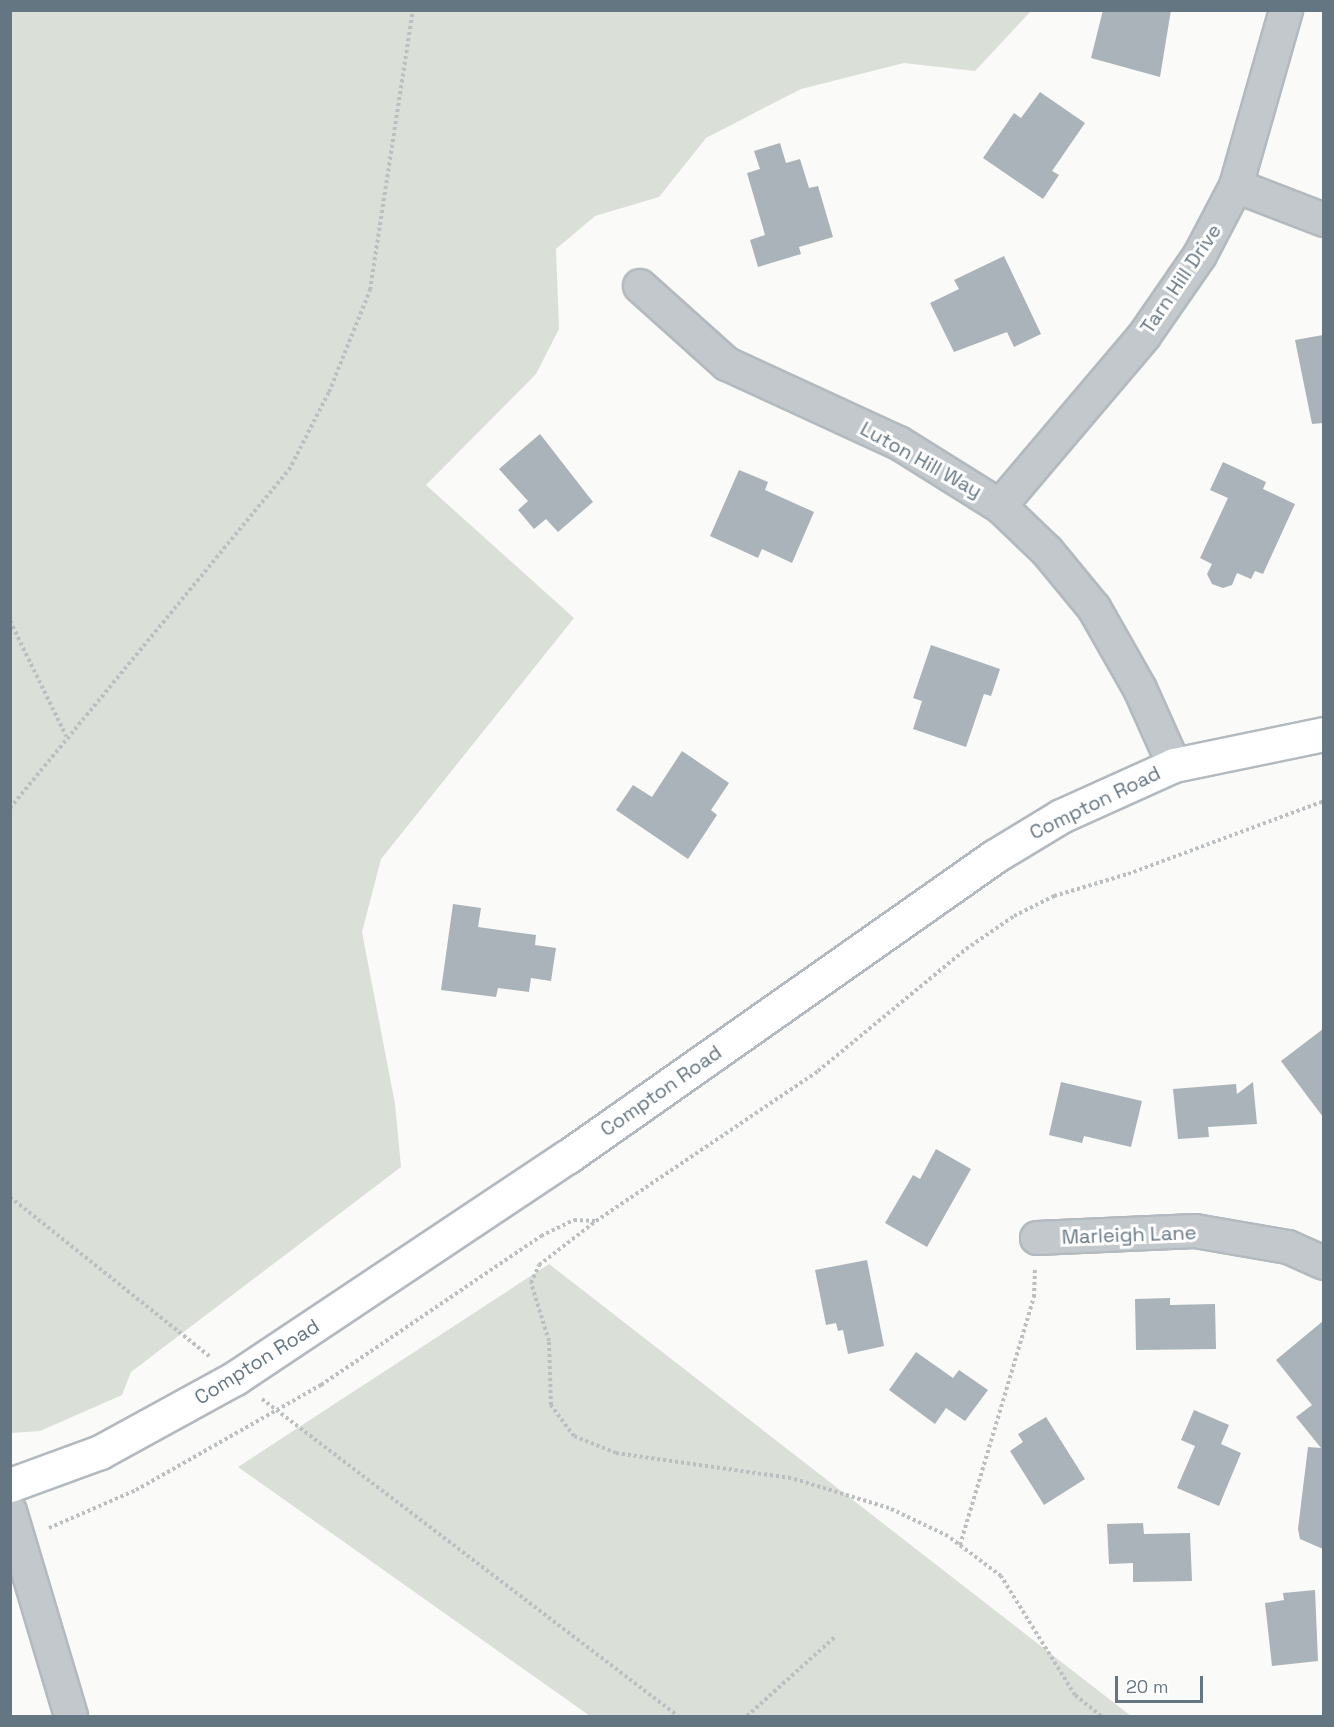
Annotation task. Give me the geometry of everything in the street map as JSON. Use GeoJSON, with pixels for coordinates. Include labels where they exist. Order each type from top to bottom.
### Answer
{"type":"FeatureCollection","features":[{"type":"Feature","properties":{"kind":"main road","name":"Compton Road"},"geometry":{"type":"LineString","coordinates":[[10,1485],[100,1452],[236,1378],[596,1136],[994,856],[1061,816],[1174,765],[1323,734]]}},
{"type":"Feature","properties":{"kind":"street","name":"Tarn Hill Drive"},"geometry":{"type":"LineString","coordinates":[[1000,506],[1144,336],[1200,255],[1236,186],[1286,10]]}},
{"type":"Feature","properties":{"kind":"street"},"geometry":{"type":"LineString","coordinates":[[1236,186],[1323,220]]}},
{"type":"Feature","properties":{"kind":"street","name":"Luton Hill Way"},"geometry":{"type":"LineString","coordinates":[[640,286],[727,364],[899,443],[1000,506],[1047,551],[1094,608],[1140,689],[1174,765]]}},
{"type":"Feature","properties":{"kind":"street","name":"Marleigh Lane"},"geometry":{"type":"LineString","coordinates":[[1037,1238],[1195,1231],[1270,1242],[1323,1263]]}},
{"type":"Feature","properties":{"kind":"street"},"geometry":{"type":"LineString","coordinates":[[10,1511],[71,1716]]}},
{"type":"Feature","properties":{"kind":"path"},"geometry":{"type":"LineString","coordinates":[[10,808],[66,736],[289,470],[329,392],[370,290],[413,10]]}},
{"type":"Feature","properties":{"kind":"path"},"geometry":{"type":"LineString","coordinates":[[10,621],[66,736]]}},
{"type":"Feature","properties":{"kind":"path"},"geometry":{"type":"LineString","coordinates":[[1101,1716],[1075,1695],[1001,1576],[960,1545],[889,1508],[791,1478],[616,1453],[574,1436],[551,1405],[549,1341],[531,1283],[540,1265],[596,1221],[818,1071],[966,949],[1014,916],[1054,896],[1128,874],[1323,801]]}},
{"type":"Feature","properties":{"kind":"path"},"geometry":{"type":"LineString","coordinates":[[10,1197],[276,1410],[678,1716]]}},
{"type":"Feature","properties":{"kind":"path"},"geometry":{"type":"LineString","coordinates":[[49,1528],[136,1490],[276,1410],[541,1236],[574,1220],[596,1221]]}},
{"type":"Feature","properties":{"kind":"path"},"geometry":{"type":"LineString","coordinates":[[960,1545],[1034,1297],[1037,1238]]}},
{"type":"Feature","properties":{"kind":"path"},"geometry":{"type":"LineString","coordinates":[[747,1716],[836,1636]]}},
{"type":"Feature","properties":{"kind":"shaded area"},"geometry":{"type":"Polygon","coordinates":[[[11,10],[1031,11],[975,71],[904,63],[801,89],[706,138],[659,197],[595,216],[556,249],[559,329],[536,374],[426,485],[574,618],[381,859],[362,932],[395,1104],[401,1167],[131,1372],[122,1395],[40,1431],[11,1433],[11,10]]]}},
{"type":"Feature","properties":{"kind":"shaded area"},"geometry":{"type":"Polygon","coordinates":[[[549,1264],[1131,1716],[590,1716],[238,1467],[549,1264]]]}},
{"type":"Feature","properties":{"kind":"building"},"geometry":{"type":"Polygon","coordinates":[[[1103,10],[1171,10],[1160,77],[1091,58],[1103,10]]]}},
{"type":"Feature","properties":{"kind":"building"},"geometry":{"type":"Polygon","coordinates":[[[1040,92],[1085,123],[1052,171],[1059,175],[1043,199],[983,158],[1014,113],[1021,118],[1040,92]]]}},
{"type":"Feature","properties":{"kind":"building"},"geometry":{"type":"Polygon","coordinates":[[[780,143],[786,163],[800,159],[809,188],[818,186],[833,237],[799,247],[801,254],[758,267],[750,240],[765,235],[747,173],[760,169],[754,151],[780,143]]]}},
{"type":"Feature","properties":{"kind":"building"},"geometry":{"type":"Polygon","coordinates":[[[1004,256],[1041,334],[1014,347],[1007,332],[954,352],[930,303],[959,289],[954,280],[1004,256]]]}},
{"type":"Feature","properties":{"kind":"building"},"geometry":{"type":"Polygon","coordinates":[[[1323,335],[1323,423],[1312,424],[1295,340],[1323,335]]]}},
{"type":"Feature","properties":{"kind":"building"},"geometry":{"type":"Polygon","coordinates":[[[540,434],[593,502],[558,532],[546,519],[534,529],[518,510],[528,501],[499,469],[540,434]]]}},
{"type":"Feature","properties":{"kind":"building"},"geometry":{"type":"Polygon","coordinates":[[[1223,462],[1266,482],[1263,489],[1295,504],[1263,574],[1255,571],[1251,579],[1237,573],[1232,585],[1223,588],[1212,584],[1207,574],[1212,564],[1200,558],[1228,498],[1210,490],[1223,462]]]}},
{"type":"Feature","properties":{"kind":"building"},"geometry":{"type":"Polygon","coordinates":[[[739,470],[768,482],[765,490],[814,512],[792,563],[762,549],[758,558],[710,536],[739,470]]]}},
{"type":"Feature","properties":{"kind":"building"},"geometry":{"type":"Polygon","coordinates":[[[931,645],[1000,669],[991,696],[984,694],[966,747],[913,729],[922,701],[913,698],[931,645]]]}},
{"type":"Feature","properties":{"kind":"building"},"geometry":{"type":"Polygon","coordinates":[[[682,751],[729,783],[711,810],[717,815],[688,859],[616,810],[633,785],[652,797],[682,751]]]}},
{"type":"Feature","properties":{"kind":"building"},"geometry":{"type":"Polygon","coordinates":[[[453,904],[481,908],[478,927],[536,935],[535,945],[556,948],[551,981],[531,978],[529,992],[498,988],[496,997],[441,990],[453,904]]]}},
{"type":"Feature","properties":{"kind":"building"},"geometry":{"type":"Polygon","coordinates":[[[1323,1029],[1323,1117],[1281,1061],[1323,1029]]]}},
{"type":"Feature","properties":{"kind":"building"},"geometry":{"type":"Polygon","coordinates":[[[1061,1082],[1142,1101],[1131,1147],[1084,1136],[1082,1143],[1049,1135],[1061,1082]]]}},
{"type":"Feature","properties":{"kind":"building"},"geometry":{"type":"Polygon","coordinates":[[[1253,1082],[1257,1124],[1208,1127],[1209,1137],[1178,1139],[1173,1089],[1236,1084],[1237,1094],[1253,1082]]]}},
{"type":"Feature","properties":{"kind":"building"},"geometry":{"type":"Polygon","coordinates":[[[936,1149],[971,1169],[927,1247],[885,1223],[913,1175],[920,1179],[936,1149]]]}},
{"type":"Feature","properties":{"kind":"building"},"geometry":{"type":"Polygon","coordinates":[[[867,1260],[884,1346],[848,1354],[843,1330],[838,1331],[836,1323],[826,1325],[815,1270],[867,1260]]]}},
{"type":"Feature","properties":{"kind":"building"},"geometry":{"type":"Polygon","coordinates":[[[1170,1298],[1170,1305],[1215,1304],[1216,1349],[1136,1350],[1135,1299],[1170,1298]]]}},
{"type":"Feature","properties":{"kind":"building"},"geometry":{"type":"Polygon","coordinates":[[[1323,1321],[1323,1549],[1300,1539],[1298,1529],[1308,1447],[1321,1448],[1296,1417],[1312,1405],[1276,1360],[1323,1321]]]}},
{"type":"Feature","properties":{"kind":"building"},"geometry":{"type":"Polygon","coordinates":[[[916,1352],[953,1378],[959,1370],[988,1390],[965,1421],[946,1408],[935,1424],[889,1390],[916,1352]]]}},
{"type":"Feature","properties":{"kind":"building"},"geometry":{"type":"Polygon","coordinates":[[[1194,1410],[1229,1425],[1221,1444],[1241,1453],[1219,1506],[1177,1488],[1195,1446],[1181,1440],[1194,1410]]]}},
{"type":"Feature","properties":{"kind":"building"},"geometry":{"type":"Polygon","coordinates":[[[1046,1417],[1085,1479],[1044,1505],[1010,1451],[1023,1442],[1018,1434],[1046,1417]]]}},
{"type":"Feature","properties":{"kind":"building"},"geometry":{"type":"Polygon","coordinates":[[[1143,1523],[1144,1534],[1190,1533],[1192,1581],[1133,1582],[1133,1563],[1109,1564],[1107,1524],[1143,1523]]]}},
{"type":"Feature","properties":{"kind":"building"},"geometry":{"type":"Polygon","coordinates":[[[1315,1590],[1318,1661],[1272,1666],[1265,1603],[1284,1600],[1283,1593],[1315,1590]]]}}]}
